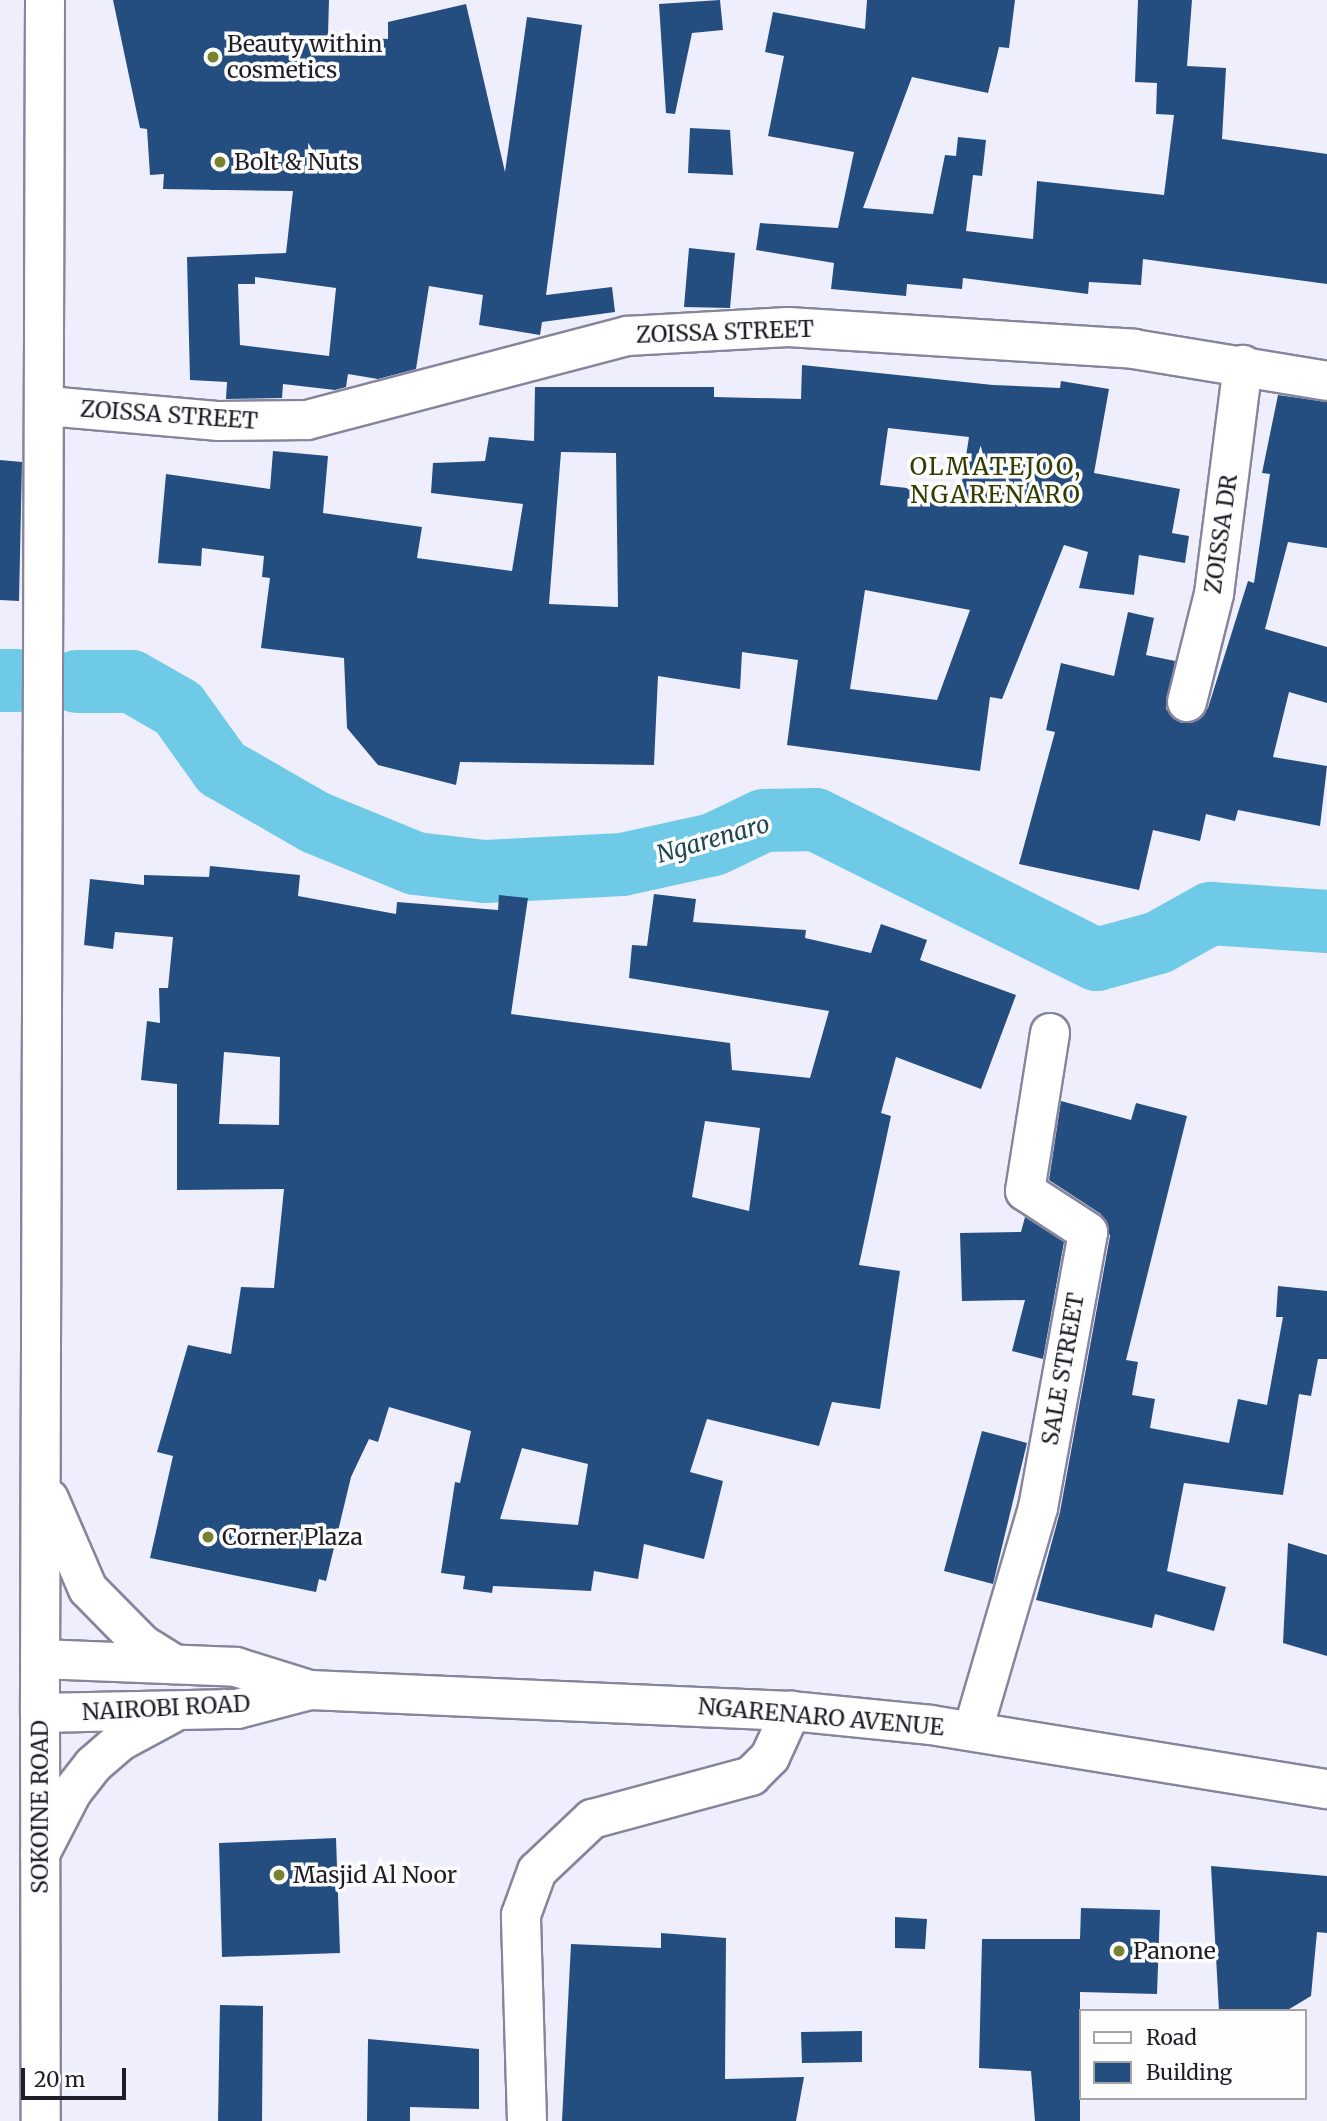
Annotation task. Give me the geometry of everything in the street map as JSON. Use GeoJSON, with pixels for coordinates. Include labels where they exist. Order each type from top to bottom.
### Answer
{"type":"FeatureCollection","features":[{"type":"Feature","properties":{"kind":"main road","name":"SOKOINE ROAD"},"geometry":{"type":"LineString","coordinates":[[41,2121],[39,1463],[43,630],[47,406],[45,0]]}},
{"type":"Feature","properties":{"kind":"main road","name":"ZOISSA STREET"},"geometry":{"type":"LineString","coordinates":[[47,406],[219,421],[307,420],[626,335],[691,330],[888,330],[1243,365],[1327,381]]}},
{"type":"Feature","properties":{"kind":"main road","name":"ZOISSA DR"},"geometry":{"type":"LineString","coordinates":[[1187,702],[1214,594],[1243,365]]}},
{"type":"Feature","properties":{"kind":"main road","name":"SALE STREET"},"geometry":{"type":"LineString","coordinates":[[973,1730],[1038,1508],[1088,1232],[1025,1191],[1050,1033]]}},
{"type":"Feature","properties":{"kind":"main road"},"geometry":{"type":"LineString","coordinates":[[39,1463],[60,1531],[88,1589],[142,1643],[174,1664]]}},
{"type":"Feature","properties":{"kind":"main road","name":"NAIROBI ROAD"},"geometry":{"type":"LineString","coordinates":[[40,1659],[236,1667],[310,1690]]}},
{"type":"Feature","properties":{"kind":"main road","name":"NGARENARO AVENUE"},"geometry":{"type":"LineString","coordinates":[[310,1690],[791,1711],[973,1730],[1327,1789]]}},
{"type":"Feature","properties":{"kind":"main road","name":"NAIROBI ROAD"},"geometry":{"type":"LineString","coordinates":[[40,1713],[237,1709],[310,1690]]}},
{"type":"Feature","properties":{"kind":"main road"},"geometry":{"type":"LineString","coordinates":[[40,1854],[93,1765],[128,1736],[179,1711]]}},
{"type":"Feature","properties":{"kind":"main road"},"geometry":{"type":"LineString","coordinates":[[527,2121],[521,1915],[537,1871],[592,1819],[751,1776],[770,1757],[791,1711]]}},
{"type":"Feature","properties":{"kind":"building"},"geometry":{"type":"Polygon","coordinates":[[[113,0],[329,0],[328,35],[388,39],[388,22],[466,4],[505,172],[527,17],[582,25],[546,295],[612,287],[615,312],[542,322],[540,335],[479,325],[483,295],[429,286],[416,369],[378,379],[348,374],[346,387],[335,390],[283,384],[282,398],[226,399],[227,382],[190,380],[187,257],[286,253],[293,191],[163,189],[164,174],[150,175],[147,129],[140,128],[113,0]],[[255,277],[255,284],[238,284],[240,345],[329,356],[336,288],[255,277]]]}},
{"type":"Feature","properties":{"kind":"building"},"geometry":{"type":"Polygon","coordinates":[[[720,0],[723,30],[692,33],[675,114],[666,113],[659,4],[720,0]]]}},
{"type":"Feature","properties":{"kind":"building"},"geometry":{"type":"Polygon","coordinates":[[[867,0],[1015,0],[1009,48],[999,47],[988,93],[912,77],[863,208],[933,214],[945,155],[956,156],[958,137],[986,140],[982,176],[973,175],[966,231],[1033,239],[1037,181],[1164,195],[1174,115],[1156,114],[1157,83],[1135,82],[1138,0],[1192,0],[1187,66],[1226,68],[1222,139],[1327,154],[1327,284],[1143,259],[1141,285],[1089,282],[1088,294],[963,278],[962,289],[907,284],[906,296],[831,289],[834,263],[756,250],[760,223],[838,228],[854,152],[768,136],[784,56],[765,52],[773,12],[865,29],[867,0]]]}},
{"type":"Feature","properties":{"kind":"building"},"geometry":{"type":"Polygon","coordinates":[[[690,128],[730,130],[733,175],[688,173],[690,128]]]}},
{"type":"Feature","properties":{"kind":"building"},"geometry":{"type":"Polygon","coordinates":[[[689,248],[735,253],[730,308],[684,307],[689,248]]]}},
{"type":"Feature","properties":{"kind":"building"},"geometry":{"type":"Polygon","coordinates":[[[802,365],[993,385],[1060,388],[1061,381],[1109,389],[1094,473],[1180,489],[1172,533],[1189,536],[1185,563],[1139,555],[1134,595],[1079,588],[1088,552],[1064,545],[1002,699],[990,697],[980,771],[787,745],[798,660],[742,652],[740,689],[658,676],[654,765],[460,762],[456,785],[378,765],[347,728],[344,658],[261,648],[270,578],[262,577],[264,556],[202,548],[201,566],[158,563],[166,474],[270,489],[273,451],[328,456],[323,513],[422,527],[417,558],[512,571],[523,504],[431,493],[433,463],[485,461],[489,437],[534,441],[535,387],[714,387],[714,397],[801,399],[802,365]],[[888,428],[880,485],[960,494],[969,437],[888,428]],[[561,452],[549,604],[618,607],[616,453],[561,452]],[[865,590],[850,689],[937,700],[970,610],[865,590]]]}},
{"type":"Feature","properties":{"kind":"building"},"geometry":{"type":"Polygon","coordinates":[[[1278,395],[1327,402],[1327,548],[1288,542],[1265,629],[1327,647],[1327,703],[1289,692],[1273,757],[1327,766],[1320,826],[1238,810],[1235,821],[1206,814],[1200,841],[1153,830],[1139,890],[1019,864],[1055,732],[1046,730],[1061,663],[1114,676],[1128,612],[1154,618],[1146,655],[1175,661],[1166,709],[1181,723],[1192,723],[1208,708],[1248,581],[1254,583],[1270,474],[1262,473],[1278,395]]]}},
{"type":"Feature","properties":{"kind":"building"},"geometry":{"type":"Polygon","coordinates":[[[0,460],[22,462],[19,601],[0,600],[0,460]]]}},
{"type":"Feature","properties":{"kind":"building"},"geometry":{"type":"Polygon","coordinates":[[[210,866],[300,875],[298,896],[396,914],[397,902],[498,910],[499,895],[528,898],[511,1014],[730,1043],[732,1070],[810,1078],[829,1011],[629,978],[632,945],[647,946],[654,894],[696,899],[693,922],[806,930],[805,938],[871,953],[881,924],[927,940],[920,960],[1016,995],[981,1089],[896,1057],[881,1113],[891,1116],[859,1265],[900,1271],[880,1409],[832,1402],[819,1446],[707,1419],[690,1472],[723,1481],[704,1559],[644,1544],[638,1579],[594,1571],[591,1591],[493,1586],[492,1593],[463,1589],[465,1576],[441,1573],[455,1482],[460,1483],[471,1431],[389,1407],[378,1442],[369,1439],[351,1477],[326,1581],[319,1579],[316,1592],[150,1558],[173,1456],[157,1452],[188,1345],[231,1354],[241,1287],[274,1288],[284,1189],[177,1190],[177,1084],[141,1080],[147,1021],[160,1023],[159,988],[168,988],[173,937],[115,932],[113,949],[84,945],[90,879],[144,885],[144,875],[209,877],[210,866]],[[224,1052],[219,1124],[279,1125],[280,1057],[224,1052]],[[705,1121],[692,1197],[749,1211],[760,1128],[705,1121]],[[522,1448],[500,1519],[578,1525],[588,1464],[522,1448]]]}},
{"type":"Feature","properties":{"kind":"building"},"geometry":{"type":"Polygon","coordinates":[[[1061,1101],[1131,1120],[1136,1103],[1187,1116],[1126,1360],[1138,1362],[1132,1395],[1155,1399],[1150,1428],[1229,1443],[1238,1399],[1267,1405],[1283,1317],[1276,1317],[1278,1286],[1327,1291],[1327,1359],[1318,1359],[1311,1396],[1299,1394],[1283,1495],[1184,1483],[1167,1571],[1226,1587],[1214,1631],[1155,1614],[1152,1628],[1036,1600],[1060,1512],[1110,1236],[1101,1214],[1049,1180],[1061,1101]]]}},
{"type":"Feature","properties":{"kind":"building"},"geometry":{"type":"Polygon","coordinates":[[[1025,1217],[1064,1242],[1043,1359],[1012,1351],[1025,1300],[962,1301],[960,1233],[1021,1232],[1025,1217]]]}},
{"type":"Feature","properties":{"kind":"building"},"geometry":{"type":"Polygon","coordinates":[[[982,1431],[1027,1443],[993,1584],[944,1571],[982,1431]]]}},
{"type":"Feature","properties":{"kind":"building"},"geometry":{"type":"Polygon","coordinates":[[[1288,1543],[1327,1555],[1327,1656],[1283,1643],[1288,1543]]]}},
{"type":"Feature","properties":{"kind":"building","name":"Masjid Al Noor"},"geometry":{"type":"Polygon","coordinates":[[[336,1838],[340,1953],[222,1957],[219,1843],[336,1838]]]}},
{"type":"Feature","properties":{"kind":"building"},"geometry":{"type":"Polygon","coordinates":[[[1211,1866],[1327,1876],[1327,1933],[1317,1932],[1311,1996],[1289,2009],[1219,2009],[1211,1866]]]}},
{"type":"Feature","properties":{"kind":"building"},"geometry":{"type":"Polygon","coordinates":[[[1081,1908],[1160,1910],[1157,1994],[1080,1992],[1080,2121],[1035,2121],[1031,2071],[979,2068],[982,1939],[1080,1939],[1081,1908]]]}},
{"type":"Feature","properties":{"kind":"building"},"geometry":{"type":"Polygon","coordinates":[[[895,1917],[927,1919],[925,1949],[895,1948],[895,1917]]]}},
{"type":"Feature","properties":{"kind":"building"},"geometry":{"type":"Polygon","coordinates":[[[661,1933],[726,1938],[725,2079],[804,2077],[796,2121],[562,2121],[571,1944],[661,1948],[661,1933]]]}},
{"type":"Feature","properties":{"kind":"building"},"geometry":{"type":"Polygon","coordinates":[[[220,2005],[263,2006],[262,2121],[218,2121],[220,2005]]]}},
{"type":"Feature","properties":{"kind":"building"},"geometry":{"type":"Polygon","coordinates":[[[862,2031],[862,2062],[802,2063],[801,2032],[862,2031]]]}},
{"type":"Feature","properties":{"kind":"building"},"geometry":{"type":"Polygon","coordinates":[[[368,2039],[479,2049],[479,2109],[410,2107],[410,2121],[367,2121],[368,2039]]]}},
{"type":"Feature","properties":{"kind":"waterway","name":"Ngarenaro"},"geometry":{"type":"LineString","coordinates":[[0,680],[18,680]]}},
{"type":"Feature","properties":{"kind":"waterway","name":"Ngarenaro"},"geometry":{"type":"LineString","coordinates":[[76,681],[131,681],[178,708],[221,768],[315,822],[415,863],[485,871],[622,864],[713,844],[763,820],[815,819],[1096,959],[1158,942],[1210,913],[1327,921]]}},
{"type":"Feature","properties":{"kind":"place","name":"Beauty within cosmetics"},"geometry":{"type":"Point","coordinates":[213,57]}},
{"type":"Feature","properties":{"kind":"place","name":"Bolt & Nuts"},"geometry":{"type":"Point","coordinates":[220,162]}},
{"type":"Feature","properties":{"kind":"place","name":"Corner Plaza"},"geometry":{"type":"Point","coordinates":[208,1537]}},
{"type":"Feature","properties":{"kind":"place","name":"Masjid Al Noor"},"geometry":{"type":"Point","coordinates":[279,1875]}},
{"type":"Feature","properties":{"kind":"place","name":"Panone"},"geometry":{"type":"Point","coordinates":[1119,1951]}},
{"type":"Feature","properties":{"kind":"district","name":"OLMATEJOO, NGARENARO"},"geometry":{"type":"Point","coordinates":[996,481]}}]}
